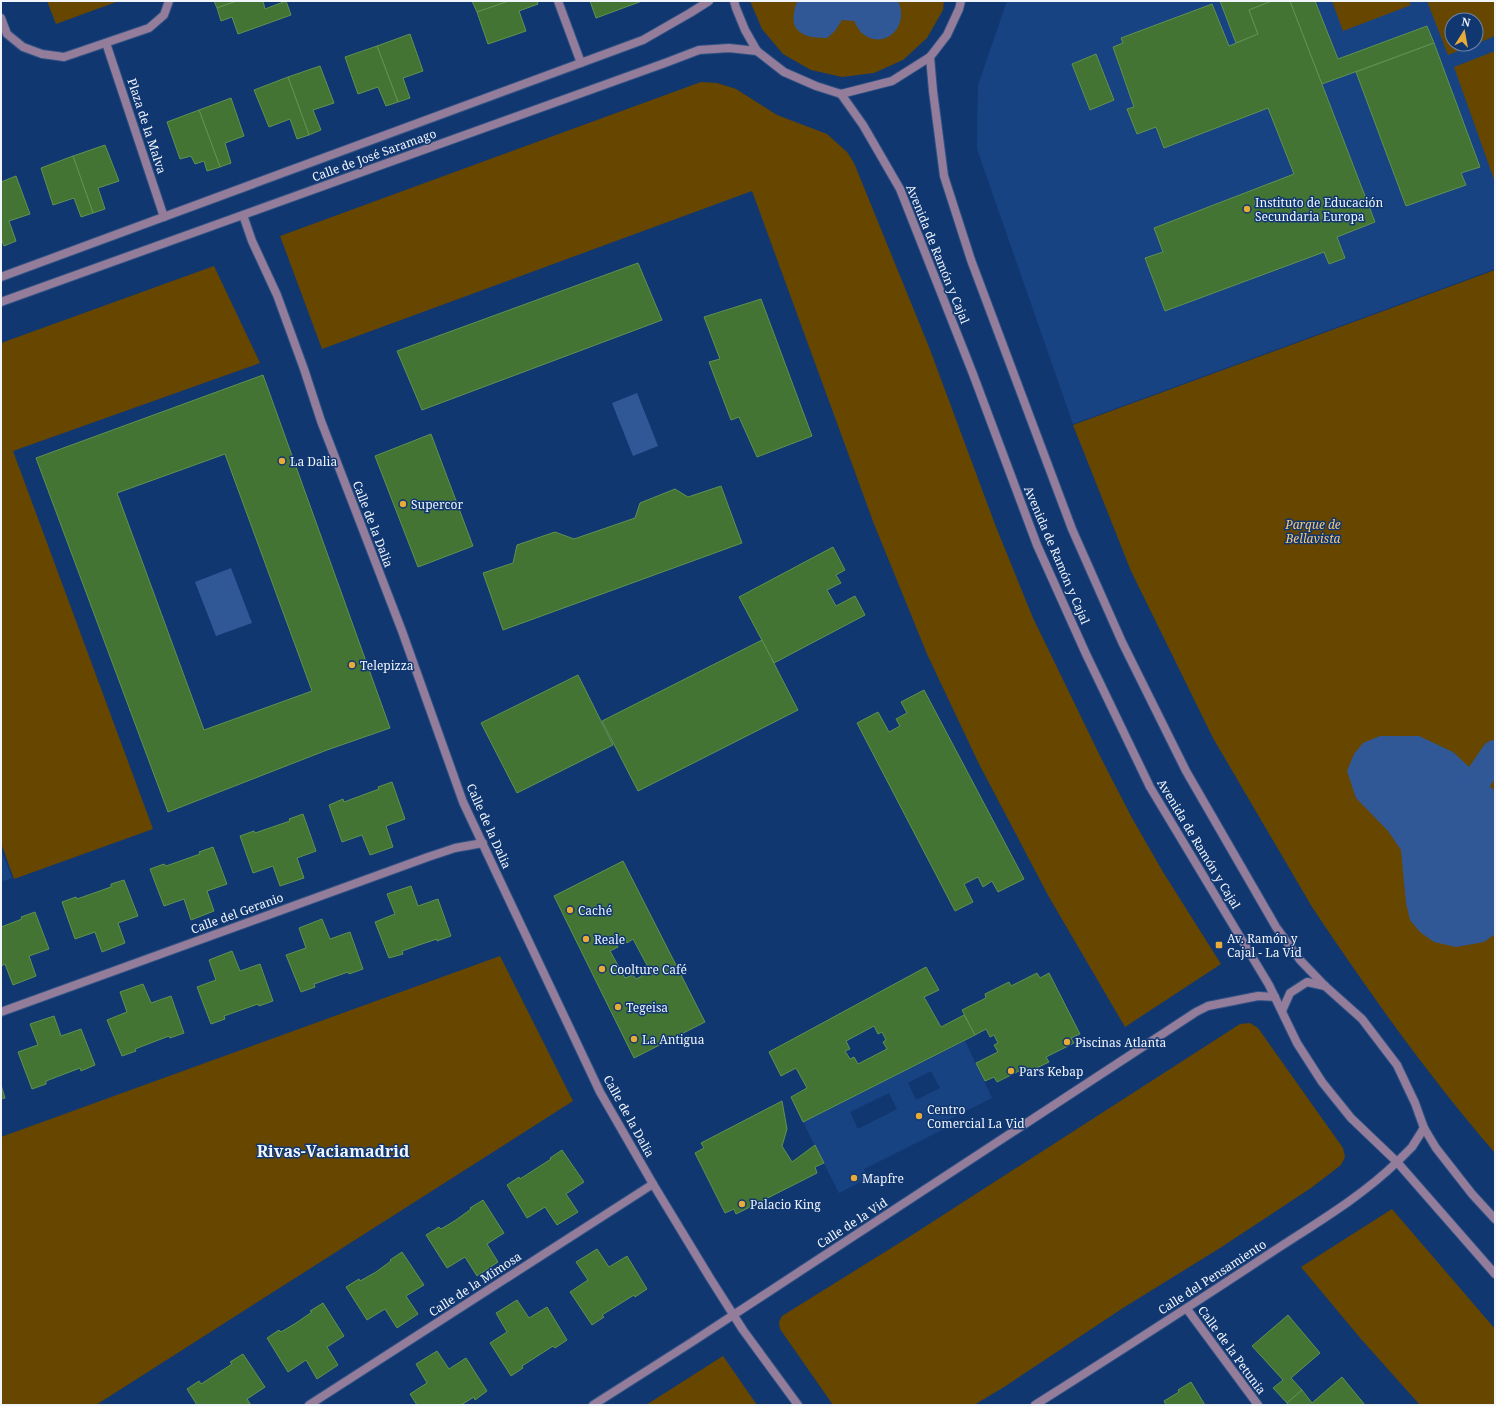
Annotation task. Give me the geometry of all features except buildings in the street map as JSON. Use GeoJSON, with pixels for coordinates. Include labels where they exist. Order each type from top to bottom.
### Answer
{"type":"FeatureCollection","features":[{"type":"Feature","properties":{"kind":"street"},"geometry":{"type":"LineString","coordinates":[[1,18],[7,34],[22,47],[42,54],[64,57],[106,44],[149,28],[164,15],[169,1]]}},
{"type":"Feature","properties":{"kind":"street"},"geometry":{"type":"LineString","coordinates":[[558,1],[581,63]]}},
{"type":"Feature","properties":{"kind":"street","name":"Calle de José Saramago"},"geometry":{"type":"LineString","coordinates":[[1,277],[643,40],[690,14],[709,1]]}},
{"type":"Feature","properties":{"kind":"street"},"geometry":{"type":"LineString","coordinates":[[734,1],[745,30],[757,51],[784,72],[816,86],[841,94],[892,81],[930,57],[947,35],[961,1]]}},
{"type":"Feature","properties":{"kind":"street","name":"Plaza de la Malva"},"geometry":{"type":"LineString","coordinates":[[106,44],[164,216]]}},
{"type":"Feature","properties":{"kind":"street","name":"Calle de José Saramago"},"geometry":{"type":"LineString","coordinates":[[1,302],[698,50],[729,48],[757,51]]}},
{"type":"Feature","properties":{"kind":"street","name":"Avenida de Ramón y Cajal"},"geometry":{"type":"LineString","coordinates":[[930,57],[944,176],[971,260],[1072,528],[1122,642],[1186,771],[1276,927],[1300,960],[1325,986],[1362,1019],[1397,1065],[1415,1103],[1424,1128]]}},
{"type":"Feature","properties":{"kind":"street","name":"Avenida de Ramón y Cajal"},"geometry":{"type":"LineString","coordinates":[[841,94],[863,125],[900,189],[973,374],[1037,545],[1102,689],[1150,787],[1265,978],[1297,1043],[1322,1082],[1351,1118],[1397,1162]]}},
{"type":"Feature","properties":{"kind":"street","name":"Calle de la Dalia"},"geometry":{"type":"LineString","coordinates":[[243,215],[252,241],[277,295],[321,421],[402,631],[464,802],[483,843],[600,1092],[653,1184],[734,1314],[798,1405]]}},
{"type":"Feature","properties":{"kind":"street","name":"Calle del Geranio"},"geometry":{"type":"LineString","coordinates":[[1,1012],[428,856],[456,848],[483,843]]}},
{"type":"Feature","properties":{"kind":"street"},"geometry":{"type":"LineString","coordinates":[[1282,1011],[1290,993],[1307,982],[1325,986]]}},
{"type":"Feature","properties":{"kind":"street","name":"Calle de la Vid"},"geometry":{"type":"LineString","coordinates":[[593,1405],[1196,1012],[1208,1006],[1258,996],[1275,997]]}},
{"type":"Feature","properties":{"kind":"street"},"geometry":{"type":"LineString","coordinates":[[1424,1128],[1436,1148],[1472,1194],[1495,1219]]}},
{"type":"Feature","properties":{"kind":"street","name":"Calle del Pensamiento"},"geometry":{"type":"LineString","coordinates":[[1035,1405],[1187,1309],[1380,1178],[1412,1147],[1424,1128]]}},
{"type":"Feature","properties":{"kind":"street"},"geometry":{"type":"LineString","coordinates":[[1397,1162],[1495,1274]]}},
{"type":"Feature","properties":{"kind":"street","name":"Calle de la Mimosa"},"geometry":{"type":"LineString","coordinates":[[309,1405],[653,1184]]}},
{"type":"Feature","properties":{"kind":"street","name":"Calle de la Petunia"},"geometry":{"type":"LineString","coordinates":[[1187,1309],[1258,1405]]}},
{"type":"Feature","properties":{"kind":"shaded area"},"geometry":{"type":"Polygon","coordinates":[[[798,1],[898,1],[901,10],[901,19],[894,33],[880,39],[872,38],[863,34],[854,21],[842,20],[835,31],[827,38],[808,36],[798,31],[795,26],[794,13],[798,1]]]}},
{"type":"Feature","properties":{"kind":"shaded area","name":"Instituto de Educación Secundaria Europa"},"geometry":{"type":"Polygon","coordinates":[[[1007,1],[1495,1],[1495,269],[1073,424],[977,149],[978,85],[1007,1]]]}},
{"type":"Feature","properties":{"kind":"shaded area"},"geometry":{"type":"Polygon","coordinates":[[[637,393],[658,446],[633,456],[612,403],[637,393]]]}},
{"type":"Feature","properties":{"kind":"shaded area"},"geometry":{"type":"Polygon","coordinates":[[[231,568],[252,623],[216,636],[195,582],[231,568]]]}},
{"type":"Feature","properties":{"kind":"shaded area"},"geometry":{"type":"Polygon","coordinates":[[[1380,736],[1419,736],[1453,752],[1495,791],[1495,934],[1484,942],[1456,947],[1434,942],[1420,932],[1410,920],[1406,903],[1401,850],[1388,831],[1356,798],[1347,771],[1354,754],[1363,743],[1380,736]]]}},
{"type":"Feature","properties":{"kind":"shaded area"},"geometry":{"type":"Polygon","coordinates":[[[1,849],[12,878],[1,882],[1,849]]]}},
{"type":"Feature","properties":{"kind":"shaded area","name":"Centro Comercial La Vid"},"geometry":{"type":"Polygon","coordinates":[[[965,1041],[992,1098],[948,1120],[950,1126],[864,1169],[868,1178],[839,1193],[803,1122],[965,1041]],[[931,1071],[908,1083],[916,1100],[940,1088],[931,1071]],[[889,1093],[850,1112],[858,1129],[897,1109],[889,1093]]]}},
{"type":"Feature","properties":{"kind":"green space"},"geometry":{"type":"Polygon","coordinates":[[[47,1],[119,1],[56,24],[47,1]]]}},
{"type":"Feature","properties":{"kind":"green space"},"geometry":{"type":"Polygon","coordinates":[[[750,1],[944,1],[943,10],[927,38],[903,60],[874,73],[842,77],[811,70],[783,54],[762,29],[750,1]]]}},
{"type":"Feature","properties":{"kind":"green space"},"geometry":{"type":"Polygon","coordinates":[[[1332,1],[1409,1],[1411,5],[1343,31],[1332,1]]]}},
{"type":"Feature","properties":{"kind":"green space"},"geometry":{"type":"Polygon","coordinates":[[[1427,1],[1495,1],[1495,36],[1484,41],[1484,12],[1444,12],[1444,45],[1427,1]]]}},
{"type":"Feature","properties":{"kind":"green space"},"geometry":{"type":"Polygon","coordinates":[[[1495,51],[1495,182],[1454,67],[1495,51]]]}},
{"type":"Feature","properties":{"kind":"green space"},"geometry":{"type":"Polygon","coordinates":[[[1447,52],[1455,52],[1448,55],[1447,52]]]}},
{"type":"Feature","properties":{"kind":"green space"},"geometry":{"type":"Polygon","coordinates":[[[701,82],[717,83],[736,89],[777,115],[827,134],[847,152],[854,163],[929,347],[996,527],[1033,618],[1132,818],[1163,872],[1221,964],[1125,1027],[1049,897],[979,764],[927,654],[874,524],[752,191],[322,349],[280,236],[701,82]]]}},
{"type":"Feature","properties":{"kind":"green space"},"geometry":{"type":"Polygon","coordinates":[[[214,266],[260,363],[13,451],[153,829],[14,879],[1,843],[1,343],[214,266]]]}},
{"type":"Feature","properties":{"kind":"green space","name":"Parque de Bellavista"},"geometry":{"type":"Polygon","coordinates":[[[1495,270],[1495,1153],[1423,1064],[1333,939],[1312,907],[1213,738],[1131,571],[1073,425],[1495,270]]]}},
{"type":"Feature","properties":{"kind":"green space"},"geometry":{"type":"Polygon","coordinates":[[[500,956],[573,1101],[96,1405],[1,1405],[1,1137],[500,956]]]}},
{"type":"Feature","properties":{"kind":"green space"},"geometry":{"type":"Polygon","coordinates":[[[1250,1023],[1258,1028],[1343,1148],[1345,1157],[1341,1165],[1311,1188],[1220,1248],[1123,1308],[1004,1387],[974,1405],[833,1405],[780,1329],[779,1322],[782,1316],[909,1237],[1240,1024],[1250,1023]]]}},
{"type":"Feature","properties":{"kind":"green space"},"geometry":{"type":"Polygon","coordinates":[[[1392,1209],[1495,1329],[1495,1405],[1420,1405],[1361,1339],[1301,1267],[1392,1209]]]}},
{"type":"Feature","properties":{"kind":"green space"},"geometry":{"type":"Polygon","coordinates":[[[723,1356],[757,1405],[646,1405],[723,1356]]]}},
{"type":"Feature","properties":{"kind":"waterway"},"geometry":{"type":"LineString","coordinates":[[1480,776],[1495,754]]}},
{"type":"Feature","properties":{"kind":"place","name":"Instituto de Educación Secundaria Europa"},"geometry":{"type":"Point","coordinates":[1247,209]}},
{"type":"Feature","properties":{"kind":"place","name":"La Dalia"},"geometry":{"type":"Point","coordinates":[282,461]}},
{"type":"Feature","properties":{"kind":"place","name":"Supercor"},"geometry":{"type":"Point","coordinates":[403,504]}},
{"type":"Feature","properties":{"kind":"place","name":"Telepizza"},"geometry":{"type":"Point","coordinates":[352,665]}},
{"type":"Feature","properties":{"kind":"place","name":"Caché"},"geometry":{"type":"Point","coordinates":[570,910]}},
{"type":"Feature","properties":{"kind":"place","name":"Reale"},"geometry":{"type":"Point","coordinates":[586,939]}},
{"type":"Feature","properties":{"kind":"place","name":"Av. Ramón y Cajal - La Vid"},"geometry":{"type":"Point","coordinates":[1219,945]}},
{"type":"Feature","properties":{"kind":"place","name":"Coolture Café"},"geometry":{"type":"Point","coordinates":[602,969]}},
{"type":"Feature","properties":{"kind":"place","name":"Tegeisa"},"geometry":{"type":"Point","coordinates":[618,1007]}},
{"type":"Feature","properties":{"kind":"place","name":"La Antigua"},"geometry":{"type":"Point","coordinates":[634,1039]}},
{"type":"Feature","properties":{"kind":"place","name":"Piscinas Atlanta"},"geometry":{"type":"Point","coordinates":[1067,1042]}},
{"type":"Feature","properties":{"kind":"place","name":"Pars Kebap"},"geometry":{"type":"Point","coordinates":[1011,1071]}},
{"type":"Feature","properties":{"kind":"place","name":"Centro Comercial La Vid"},"geometry":{"type":"Point","coordinates":[919,1116]}},
{"type":"Feature","properties":{"kind":"place","name":"Mapfre"},"geometry":{"type":"Point","coordinates":[854,1178]}},
{"type":"Feature","properties":{"kind":"place","name":"Palacio King"},"geometry":{"type":"Point","coordinates":[742,1204]}},
{"type":"Feature","properties":{"kind":"district","name":"Rivas-Vaciamadrid"},"geometry":{"type":"Point","coordinates":[333,1151]}}]}
